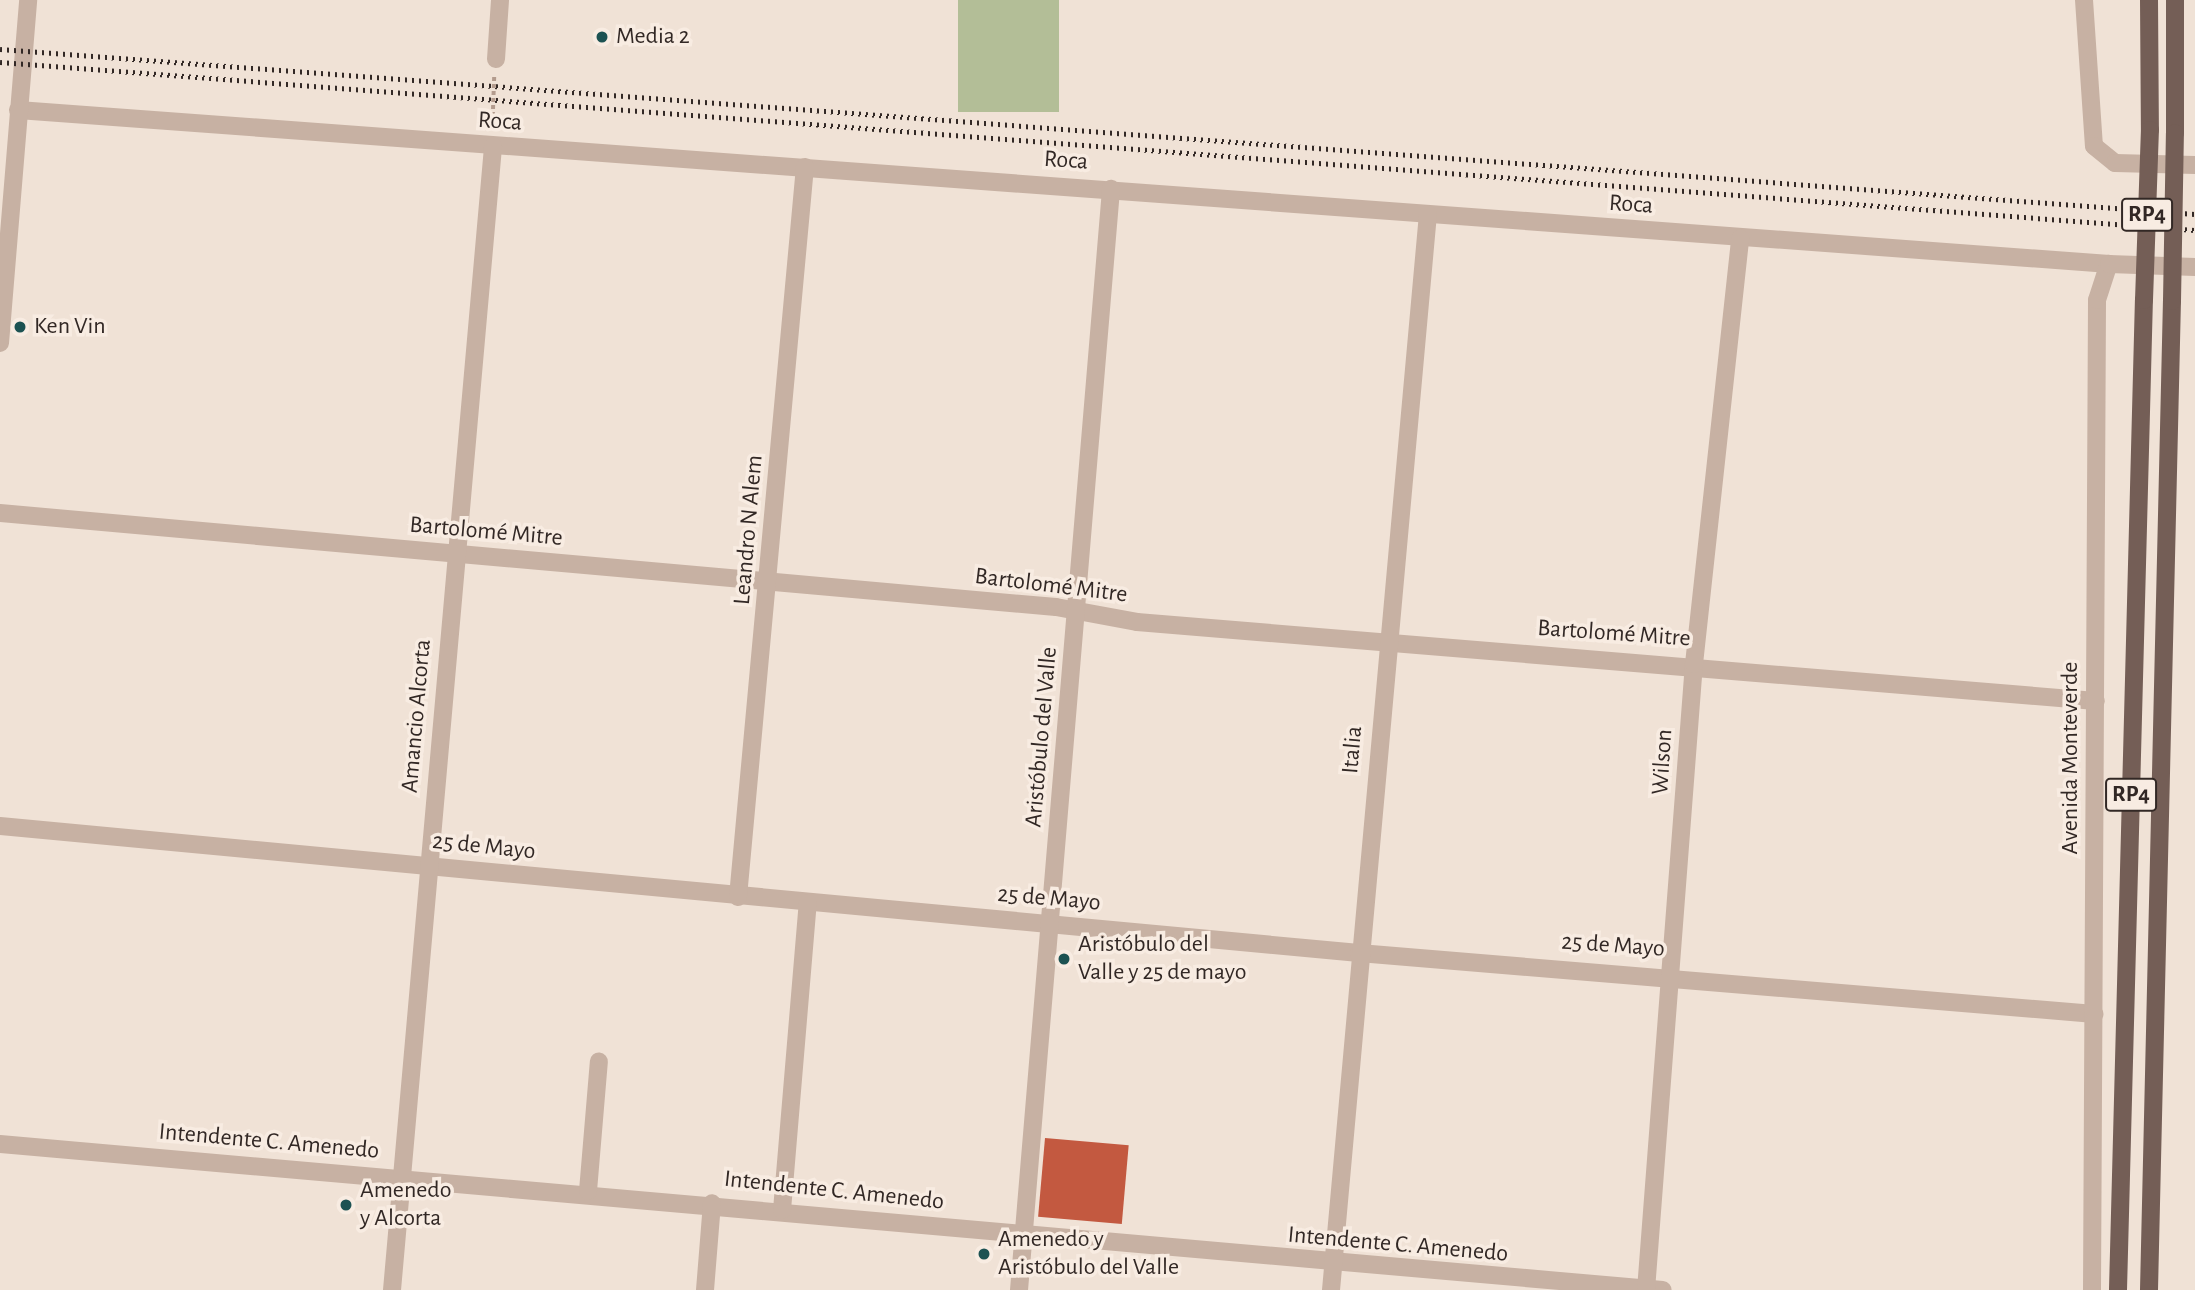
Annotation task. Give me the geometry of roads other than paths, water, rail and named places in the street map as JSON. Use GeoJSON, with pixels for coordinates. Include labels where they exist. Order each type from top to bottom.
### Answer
{"type":"FeatureCollection","features":[{"type":"Feature","properties":{"kind":"main road","name":"RP4"},"geometry":{"type":"LineString","coordinates":[[2118,1290],[2150,130],[2149,0]]}},
{"type":"Feature","properties":{"kind":"main road","name":"RP4"},"geometry":{"type":"LineString","coordinates":[[2149,1290],[2172,301],[2175,0]]}},
{"type":"Feature","properties":{"kind":"street"},"geometry":{"type":"LineString","coordinates":[[0,343],[5,198],[18,110],[28,0]]}},
{"type":"Feature","properties":{"kind":"street"},"geometry":{"type":"LineString","coordinates":[[495,64],[500,0]]}},
{"type":"Feature","properties":{"kind":"street"},"geometry":{"type":"LineString","coordinates":[[2084,0],[2094,146],[2115,163],[2195,165]]}},
{"type":"Feature","properties":{"kind":"street","name":"Roca"},"geometry":{"type":"LineString","coordinates":[[18,110],[493,137],[805,167],[2109,264]]}},
{"type":"Feature","properties":{"kind":"street","name":"Amancio Alcorta"},"geometry":{"type":"LineString","coordinates":[[392,1290],[493,137]]}},
{"type":"Feature","properties":{"kind":"street","name":"Leandro N Alem"},"geometry":{"type":"LineString","coordinates":[[738,897],[769,583],[805,167]]}},
{"type":"Feature","properties":{"kind":"street","name":"Aristóbulo del Valle"},"geometry":{"type":"LineString","coordinates":[[1019,1290],[1111,189]]}},
{"type":"Feature","properties":{"kind":"street","name":"Italia"},"geometry":{"type":"LineString","coordinates":[[1331,1290],[1359,953],[1428,214]]}},
{"type":"Feature","properties":{"kind":"street","name":"Wilson"},"geometry":{"type":"LineString","coordinates":[[1652,1289],[1694,664],[1740,238]]}},
{"type":"Feature","properties":{"kind":"street"},"geometry":{"type":"LineString","coordinates":[[2109,264],[2195,267]]}},
{"type":"Feature","properties":{"kind":"street","name":"Avenida Monteverde"},"geometry":{"type":"LineString","coordinates":[[2092,1290],[2097,300],[2109,264]]}},
{"type":"Feature","properties":{"kind":"street","name":"Bartolomé Mitre"},"geometry":{"type":"LineString","coordinates":[[0,513],[1077,611],[1388,643],[1694,664],[2096,701]]}},
{"type":"Feature","properties":{"kind":"street","name":"25 de Mayo"},"geometry":{"type":"LineString","coordinates":[[0,826],[1359,953],[1672,974],[2094,1014]]}},
{"type":"Feature","properties":{"kind":"street"},"geometry":{"type":"LineString","coordinates":[[782,1210],[808,903]]}},
{"type":"Feature","properties":{"kind":"street"},"geometry":{"type":"LineString","coordinates":[[588,1191],[599,1061]]}},
{"type":"Feature","properties":{"kind":"street","name":"Intendente C. Amenedo"},"geometry":{"type":"LineString","coordinates":[[0,1144],[588,1191],[1333,1266],[1652,1289]]}},
{"type":"Feature","properties":{"kind":"street"},"geometry":{"type":"LineString","coordinates":[[705,1290],[712,1203]]}},
{"type":"Feature","properties":{"kind":"railway"},"geometry":{"type":"LineString","coordinates":[[0,49],[2195,214]]}},
{"type":"Feature","properties":{"kind":"railway"},"geometry":{"type":"LineString","coordinates":[[0,62],[2195,230]]}},
{"type":"Feature","properties":{"kind":"place","name":"Media 2"},"geometry":{"type":"Point","coordinates":[602,37]}},
{"type":"Feature","properties":{"kind":"place","name":"Ken Vin"},"geometry":{"type":"Point","coordinates":[20,327]}},
{"type":"Feature","properties":{"kind":"place","name":"Aristóbulo del Valle y 25 de mayo"},"geometry":{"type":"Point","coordinates":[1064,959]}},
{"type":"Feature","properties":{"kind":"place","name":"Amenedo y Alcorta"},"geometry":{"type":"Point","coordinates":[346,1205]}},
{"type":"Feature","properties":{"kind":"place","name":"Amenedo y Aristóbulo del Valle"},"geometry":{"type":"Point","coordinates":[984,1254]}}]}
